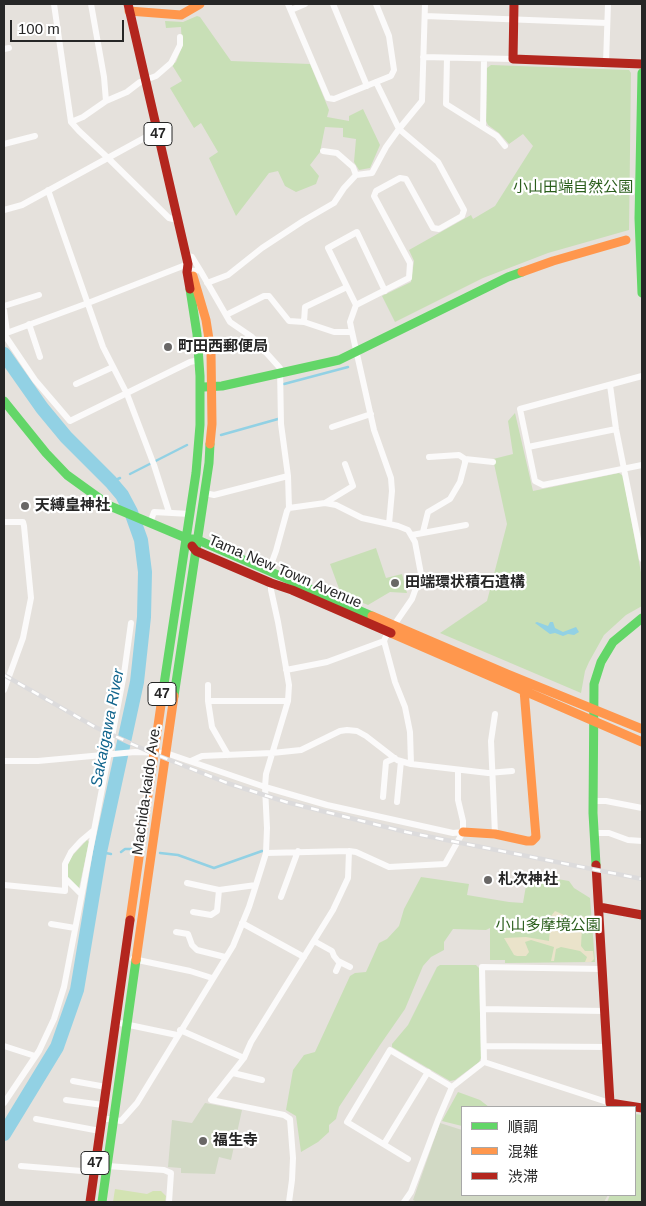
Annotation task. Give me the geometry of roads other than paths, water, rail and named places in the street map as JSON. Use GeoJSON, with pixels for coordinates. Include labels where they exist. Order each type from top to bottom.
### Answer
{"type":"FeatureCollection","features":[{"type":"Feature","properties":{"kind":"main road"},"geometry":{"type":"LineString","coordinates":[[128,7],[181,15],[200,4]]}},
{"type":"Feature","properties":{"kind":"main road"},"geometry":{"type":"LineString","coordinates":[[514,4],[513,59],[642,64]]}},
{"type":"Feature","properties":{"kind":"main road","name":"Machida-kaido Ave."},"geometry":{"type":"LineString","coordinates":[[102,1202],[205,493],[211,438],[212,387],[206,320],[177,220],[128,7]]}},
{"type":"Feature","properties":{"kind":"main road"},"geometry":{"type":"LineString","coordinates":[[642,73],[639,218],[642,293]]}},
{"type":"Feature","properties":{"kind":"main road"},"geometry":{"type":"LineString","coordinates":[[200,388],[281,374],[339,360],[508,277],[553,261],[626,240]]}},
{"type":"Feature","properties":{"kind":"main road","name":"Machida-kaido Ave."},"geometry":{"type":"LineString","coordinates":[[90,1202],[199,445],[199,360],[191,265]]}},
{"type":"Feature","properties":{"kind":"main road"},"geometry":{"type":"LineString","coordinates":[[4,401],[61,470],[82,488],[110,506],[186,538]]}},
{"type":"Feature","properties":{"kind":"main road","name":"Tama New Town Avenue"},"geometry":{"type":"LineString","coordinates":[[186,538],[198,540],[269,570],[524,690],[642,742]]}},
{"type":"Feature","properties":{"kind":"main road","name":"Tama New Town Avenue"},"geometry":{"type":"LineString","coordinates":[[186,538],[196,550],[271,583],[391,628],[642,729]]}},
{"type":"Feature","properties":{"kind":"main road"},"geometry":{"type":"LineString","coordinates":[[629,1106],[610,1103],[594,833],[593,693],[596,674],[607,651],[622,633],[642,618]]}},
{"type":"Feature","properties":{"kind":"main road"},"geometry":{"type":"LineString","coordinates":[[463,832],[495,834],[527,841],[532,841],[536,837],[524,690]]}},
{"type":"Feature","properties":{"kind":"main road"},"geometry":{"type":"LineString","coordinates":[[599,907],[642,915]]}},
{"type":"Feature","properties":{"kind":"street"},"geometry":{"type":"LineString","coordinates":[[54,4],[71,122],[168,218],[177,220]]}},
{"type":"Feature","properties":{"kind":"street"},"geometry":{"type":"LineString","coordinates":[[91,4],[104,77],[106,101]]}},
{"type":"Feature","properties":{"kind":"street"},"geometry":{"type":"LineString","coordinates":[[305,4],[290,7],[328,98],[334,99],[391,76],[394,70],[389,36],[376,4]]}},
{"type":"Feature","properties":{"kind":"street"},"geometry":{"type":"LineString","coordinates":[[333,4],[367,86]]}},
{"type":"Feature","properties":{"kind":"street"},"geometry":{"type":"LineString","coordinates":[[207,283],[228,275],[262,248],[302,221],[334,203],[356,175],[372,173],[386,147],[422,101],[425,4]]}},
{"type":"Feature","properties":{"kind":"street"},"geometry":{"type":"LineString","coordinates":[[606,63],[608,4]]}},
{"type":"Feature","properties":{"kind":"street"},"geometry":{"type":"LineString","coordinates":[[425,16],[607,23]]}},
{"type":"Feature","properties":{"kind":"street"},"geometry":{"type":"LineString","coordinates":[[71,122],[83,117],[106,101],[127,92],[140,82],[156,76],[171,63],[180,45],[180,36]]}},
{"type":"Feature","properties":{"kind":"street"},"geometry":{"type":"LineString","coordinates":[[423,57],[513,59]]}},
{"type":"Feature","properties":{"kind":"street"},"geometry":{"type":"LineString","coordinates":[[448,58],[446,104],[483,126],[497,136],[505,146]]}},
{"type":"Feature","properties":{"kind":"street"},"geometry":{"type":"LineString","coordinates":[[483,126],[484,58]]}},
{"type":"Feature","properties":{"kind":"street"},"geometry":{"type":"LineString","coordinates":[[376,82],[399,129],[438,162],[464,210],[462,216],[439,229],[433,228],[406,179],[400,178],[376,191],[374,196],[410,262],[409,278],[356,305],[350,322],[379,448],[390,478],[392,491],[389,524]]}},
{"type":"Feature","properties":{"kind":"street"},"geometry":{"type":"LineString","coordinates":[[4,210],[22,205],[157,131]]}},
{"type":"Feature","properties":{"kind":"street"},"geometry":{"type":"LineString","coordinates":[[4,144],[35,136]]}},
{"type":"Feature","properties":{"kind":"street"},"geometry":{"type":"LineString","coordinates":[[324,151],[337,153],[353,167],[356,175]]}},
{"type":"Feature","properties":{"kind":"street"},"geometry":{"type":"LineString","coordinates":[[48,190],[102,346],[126,394],[153,463],[169,512]]}},
{"type":"Feature","properties":{"kind":"street"},"geometry":{"type":"LineString","coordinates":[[356,305],[328,248],[357,232],[385,291]]}},
{"type":"Feature","properties":{"kind":"street"},"geometry":{"type":"LineString","coordinates":[[5,333],[191,265],[207,283],[230,322],[252,337],[280,368],[282,424],[290,508],[287,511],[269,570]]}},
{"type":"Feature","properties":{"kind":"street"},"geometry":{"type":"LineString","coordinates":[[304,322],[305,307],[347,287]]}},
{"type":"Feature","properties":{"kind":"street"},"geometry":{"type":"LineString","coordinates":[[39,295],[4,308],[5,333],[35,380],[70,421],[190,362],[199,360]]}},
{"type":"Feature","properties":{"kind":"street"},"geometry":{"type":"LineString","coordinates":[[226,315],[264,296],[269,296],[289,320],[304,322],[334,332],[352,332]]}},
{"type":"Feature","properties":{"kind":"street"},"geometry":{"type":"LineString","coordinates":[[30,324],[40,357]]}},
{"type":"Feature","properties":{"kind":"street"},"geometry":{"type":"LineString","coordinates":[[210,352],[252,337]]}},
{"type":"Feature","properties":{"kind":"street"},"geometry":{"type":"LineString","coordinates":[[76,384],[113,367]]}},
{"type":"Feature","properties":{"kind":"street"},"geometry":{"type":"LineString","coordinates":[[642,376],[520,409],[535,481],[543,485],[642,465]]}},
{"type":"Feature","properties":{"kind":"street"},"geometry":{"type":"LineString","coordinates":[[610,385],[616,429],[642,559]]}},
{"type":"Feature","properties":{"kind":"street"},"geometry":{"type":"LineString","coordinates":[[332,427],[371,414]]}},
{"type":"Feature","properties":{"kind":"street"},"geometry":{"type":"LineString","coordinates":[[528,447],[616,429]]}},
{"type":"Feature","properties":{"kind":"street"},"geometry":{"type":"LineString","coordinates":[[429,458],[460,455],[464,459],[493,462]]}},
{"type":"Feature","properties":{"kind":"street"},"geometry":{"type":"LineString","coordinates":[[423,532],[428,512],[450,499],[460,482],[465,463],[464,459]]}},
{"type":"Feature","properties":{"kind":"street"},"geometry":{"type":"LineString","coordinates":[[325,503],[353,486],[345,464]]}},
{"type":"Feature","properties":{"kind":"street"},"geometry":{"type":"LineString","coordinates":[[205,493],[214,495],[288,476]]}},
{"type":"Feature","properties":{"kind":"street"},"geometry":{"type":"LineString","coordinates":[[286,670],[327,662],[384,641],[412,599],[421,574],[419,556],[412,535],[408,530],[362,518],[336,505],[325,503],[290,508]]}},
{"type":"Feature","properties":{"kind":"street"},"geometry":{"type":"LineString","coordinates":[[149,523],[154,512],[190,514]]}},
{"type":"Feature","properties":{"kind":"street"},"geometry":{"type":"LineString","coordinates":[[4,522],[23,522],[31,598],[23,638],[4,690]]}},
{"type":"Feature","properties":{"kind":"street"},"geometry":{"type":"LineString","coordinates":[[412,535],[466,525]]}},
{"type":"Feature","properties":{"kind":"street"},"geometry":{"type":"LineString","coordinates":[[102,1118],[123,1120],[137,1103],[232,946],[256,885],[266,853],[265,787],[272,754],[288,701],[289,685],[271,583]]}},
{"type":"Feature","properties":{"kind":"street"},"geometry":{"type":"LineString","coordinates":[[4,1103],[35,1056],[54,1018],[61,995],[110,754],[131,623]]}},
{"type":"Feature","properties":{"kind":"street"},"geometry":{"type":"LineString","coordinates":[[384,641],[395,682],[405,707],[410,732],[411,764]]}},
{"type":"Feature","properties":{"kind":"street"},"geometry":{"type":"LineString","coordinates":[[208,685],[208,701],[212,727],[228,755]]}},
{"type":"Feature","properties":{"kind":"street"},"geometry":{"type":"LineString","coordinates":[[208,701],[288,701]]}},
{"type":"Feature","properties":{"kind":"street"},"geometry":{"type":"LineString","coordinates":[[495,714],[491,741],[491,773],[495,834]]}},
{"type":"Feature","properties":{"kind":"street"},"geometry":{"type":"LineString","coordinates":[[191,761],[202,756],[272,754],[301,750],[334,733],[348,730],[357,731],[398,760],[411,764],[491,773],[512,771]]}},
{"type":"Feature","properties":{"kind":"street"},"geometry":{"type":"LineString","coordinates":[[4,761],[38,761],[135,752],[166,753],[265,787],[326,805],[453,833],[463,832]]}},
{"type":"Feature","properties":{"kind":"street"},"geometry":{"type":"LineString","coordinates":[[383,797],[386,762],[398,760]]}},
{"type":"Feature","properties":{"kind":"street"},"geometry":{"type":"LineString","coordinates":[[397,802],[398,760]]}},
{"type":"Feature","properties":{"kind":"street"},"geometry":{"type":"LineString","coordinates":[[266,853],[349,851],[356,852],[389,867],[445,864],[463,832],[463,821],[458,800],[458,770]]}},
{"type":"Feature","properties":{"kind":"street"},"geometry":{"type":"LineString","coordinates":[[593,801],[606,801],[642,808]]}},
{"type":"Feature","properties":{"kind":"street"},"geometry":{"type":"LineString","coordinates":[[4,885],[65,892],[65,864],[71,852],[94,830]]}},
{"type":"Feature","properties":{"kind":"street"},"geometry":{"type":"LineString","coordinates":[[594,833],[608,833],[628,840],[642,841]]}},
{"type":"Feature","properties":{"kind":"street"},"geometry":{"type":"LineString","coordinates":[[281,897],[298,851]]}},
{"type":"Feature","properties":{"kind":"street"},"geometry":{"type":"LineString","coordinates":[[289,1202],[293,1158],[290,1119],[284,1115],[211,1100],[244,1058],[251,1042],[333,910],[348,878],[349,851]]}},
{"type":"Feature","properties":{"kind":"street"},"geometry":{"type":"LineString","coordinates":[[65,878],[81,894]]}},
{"type":"Feature","properties":{"kind":"street"},"geometry":{"type":"LineString","coordinates":[[187,883],[220,890],[256,885]]}},
{"type":"Feature","properties":{"kind":"street"},"geometry":{"type":"LineString","coordinates":[[193,912],[211,915],[217,911],[220,890]]}},
{"type":"Feature","properties":{"kind":"street"},"geometry":{"type":"LineString","coordinates":[[242,923],[304,957]]}},
{"type":"Feature","properties":{"kind":"street"},"geometry":{"type":"LineString","coordinates":[[51,924],[75,928]]}},
{"type":"Feature","properties":{"kind":"street"},"geometry":{"type":"LineString","coordinates":[[176,932],[188,934],[192,945],[197,950],[225,957]]}},
{"type":"Feature","properties":{"kind":"street"},"geometry":{"type":"LineString","coordinates":[[314,941],[332,951],[340,962],[350,968]]}},
{"type":"Feature","properties":{"kind":"street"},"geometry":{"type":"LineString","coordinates":[[124,957],[212,978]]}},
{"type":"Feature","properties":{"kind":"street"},"geometry":{"type":"LineString","coordinates":[[336,971],[340,962]]}},
{"type":"Feature","properties":{"kind":"street"},"geometry":{"type":"LineString","coordinates":[[484,1062],[482,967],[602,969]]}},
{"type":"Feature","properties":{"kind":"street"},"geometry":{"type":"LineString","coordinates":[[483,1010],[604,1011]]}},
{"type":"Feature","properties":{"kind":"street"},"geometry":{"type":"LineString","coordinates":[[115,1022],[178,1033],[244,1058]]}},
{"type":"Feature","properties":{"kind":"street"},"geometry":{"type":"LineString","coordinates":[[4,1046],[35,1056]]}},
{"type":"Feature","properties":{"kind":"street"},"geometry":{"type":"LineString","coordinates":[[484,1046],[607,1047]]}},
{"type":"Feature","properties":{"kind":"street"},"geometry":{"type":"LineString","coordinates":[[408,1159],[347,1122],[390,1050],[452,1087]]}},
{"type":"Feature","properties":{"kind":"street"},"geometry":{"type":"LineString","coordinates":[[404,1202],[411,1192],[452,1087],[484,1062]]}},
{"type":"Feature","properties":{"kind":"street"},"geometry":{"type":"LineString","coordinates":[[484,1062],[610,1103]]}},
{"type":"Feature","properties":{"kind":"street"},"geometry":{"type":"LineString","coordinates":[[384,1144],[428,1072]]}},
{"type":"Feature","properties":{"kind":"street"},"geometry":{"type":"LineString","coordinates":[[234,1073],[262,1080]]}},
{"type":"Feature","properties":{"kind":"street"},"geometry":{"type":"LineString","coordinates":[[73,1081],[106,1087]]}},
{"type":"Feature","properties":{"kind":"street"},"geometry":{"type":"LineString","coordinates":[[66,1100],[104,1105]]}},
{"type":"Feature","properties":{"kind":"street"},"geometry":{"type":"LineString","coordinates":[[36,1119],[100,1132]]}},
{"type":"Feature","properties":{"kind":"street"},"geometry":{"type":"LineString","coordinates":[[21,1166],[94,1172]]}},
{"type":"Feature","properties":{"kind":"street"},"geometry":{"type":"LineString","coordinates":[[107,1166],[164,1170],[170,1173],[169,1202]]}},
{"type":"Feature","properties":{"kind":"water"},"geometry":{"type":"Polygon","coordinates":[[[550,622],[553,622],[555,628],[563,632],[576,627],[579,632],[574,635],[568,634],[563,636],[555,633],[550,634],[535,623],[548,626],[550,622]]]}},
{"type":"Feature","properties":{"kind":"waterway","name":"Sakaigawa River"},"geometry":{"type":"LineString","coordinates":[[4,354],[42,408],[66,437],[122,495],[131,512],[141,540],[145,572],[144,617],[137,682],[100,852],[77,990],[57,1047],[4,1134]]}},
{"type":"Feature","properties":{"kind":"waterway"},"geometry":{"type":"LineString","coordinates":[[284,384],[348,367]]}},
{"type":"Feature","properties":{"kind":"waterway"},"geometry":{"type":"LineString","coordinates":[[221,435],[278,419]]}},
{"type":"Feature","properties":{"kind":"waterway"},"geometry":{"type":"LineString","coordinates":[[130,474],[187,445]]}},
{"type":"Feature","properties":{"kind":"waterway"},"geometry":{"type":"LineString","coordinates":[[111,482],[120,478]]}},
{"type":"Feature","properties":{"kind":"waterway"},"geometry":{"type":"LineString","coordinates":[[121,852],[125,849],[131,849]]}},
{"type":"Feature","properties":{"kind":"waterway"},"geometry":{"type":"LineString","coordinates":[[160,853],[178,855],[214,868],[262,851]]}},
{"type":"Feature","properties":{"kind":"waterway"},"geometry":{"type":"LineString","coordinates":[[100,852],[111,854]]}},
{"type":"Feature","properties":{"kind":"railway"},"geometry":{"type":"LineString","coordinates":[[4,675],[95,727],[152,753],[227,783],[286,802],[406,832],[642,879]]}},
{"type":"Feature","properties":{"kind":"place","name":"町田西郵便局"},"geometry":{"type":"Point","coordinates":[168,347]}},
{"type":"Feature","properties":{"kind":"place","name":"天縛皇神社"},"geometry":{"type":"Point","coordinates":[25,506]}},
{"type":"Feature","properties":{"kind":"place","name":"田端環状積石遺構"},"geometry":{"type":"Point","coordinates":[395,583]}},
{"type":"Feature","properties":{"kind":"place","name":"札次神社"},"geometry":{"type":"Point","coordinates":[488,880]}},
{"type":"Feature","properties":{"kind":"place","name":"福生寺"},"geometry":{"type":"Point","coordinates":[203,1141]}},
{"type":"Feature","properties":{"kind":"park label","name":"小山田端自然公園"},"geometry":{"type":"Point","coordinates":[573,188]}},
{"type":"Feature","properties":{"kind":"park label","name":"小山多摩境公園"},"geometry":{"type":"Point","coordinates":[548,926]}}]}
